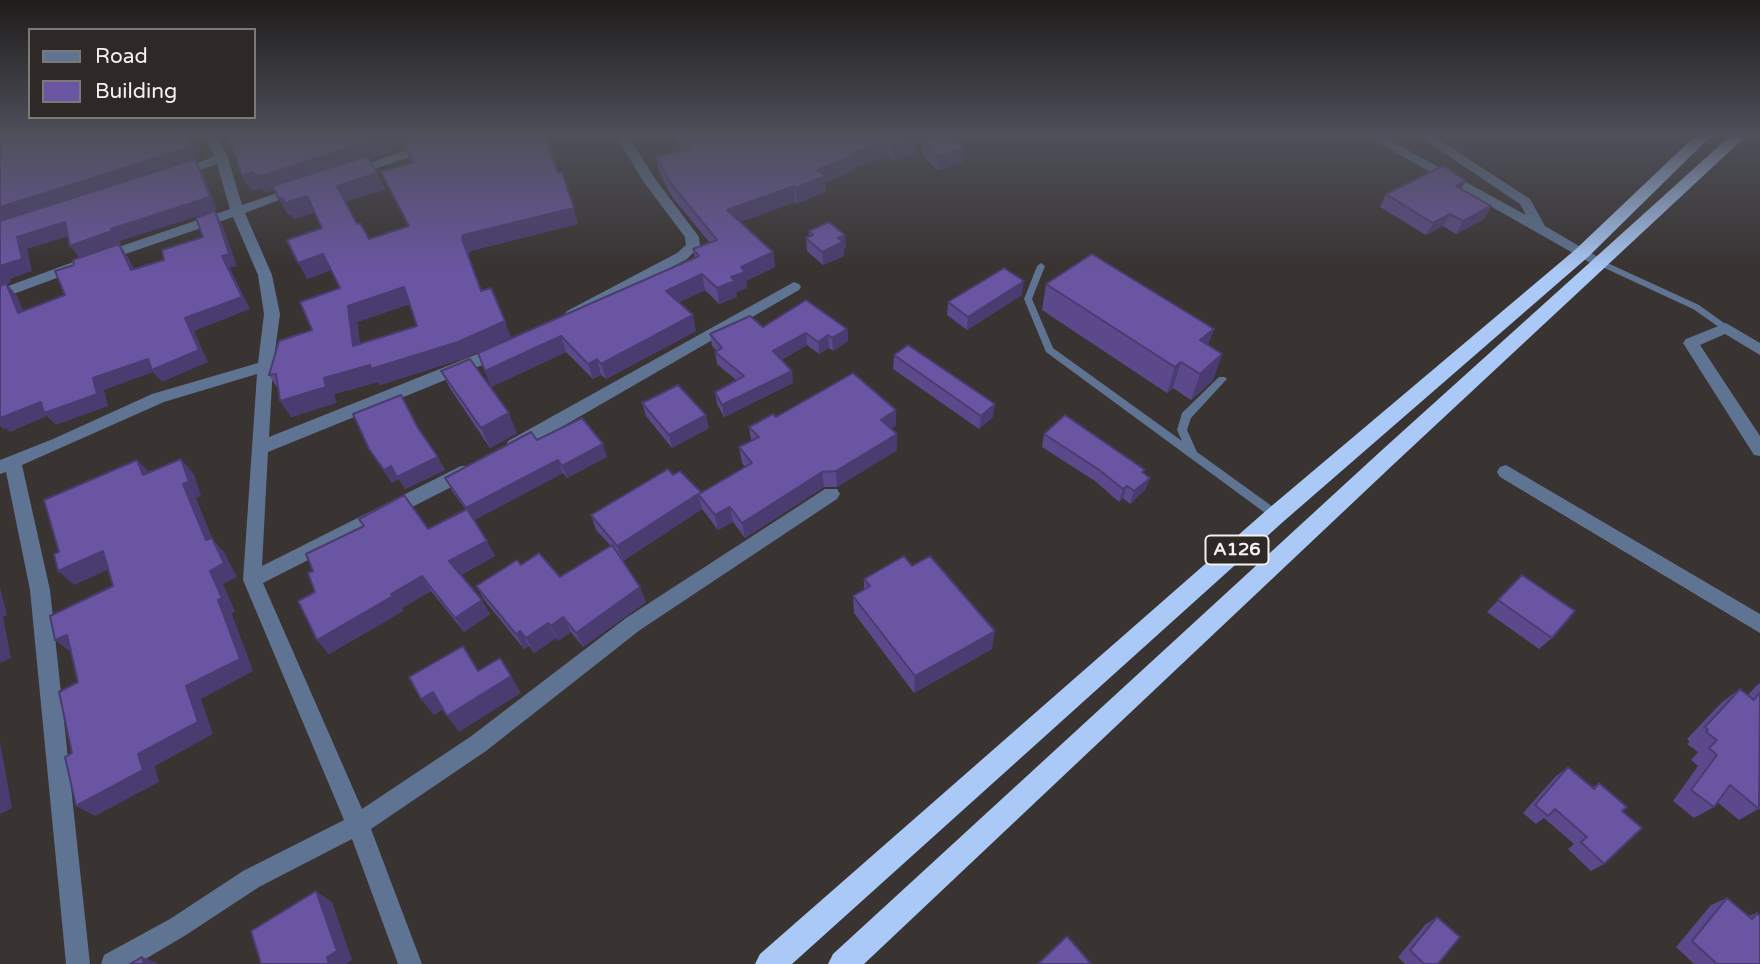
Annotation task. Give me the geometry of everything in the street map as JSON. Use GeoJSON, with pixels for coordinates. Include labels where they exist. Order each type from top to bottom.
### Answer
{"type":"FeatureCollection","features":[{"type":"Feature","properties":{"kind":"highway","name":"A126"},"geometry":{"type":"LineString","coordinates":[[842,964],[1591,258],[1662,181]]}},
{"type":"Feature","properties":{"kind":"highway","name":"A126"},"geometry":{"type":"LineString","coordinates":[[770,964],[1276,515],[1684,181]]}},
{"type":"Feature","properties":{"kind":"street"},"geometry":{"type":"LineString","coordinates":[[229,181],[237,211],[265,275],[272,314],[265,366],[252,580],[388,899],[410,964]]}},
{"type":"Feature","properties":{"kind":"street"},"geometry":{"type":"LineString","coordinates":[[557,323],[682,256],[692,246],[692,237],[650,181]]}},
{"type":"Feature","properties":{"kind":"street"},"geometry":{"type":"LineString","coordinates":[[1452,181],[1591,258]]}},
{"type":"Feature","properties":{"kind":"street"},"geometry":{"type":"LineString","coordinates":[[1494,181],[1525,202],[1542,232]]}},
{"type":"Feature","properties":{"kind":"street"},"geometry":{"type":"LineString","coordinates":[[0,294],[306,187]]}},
{"type":"Feature","properties":{"kind":"street"},"geometry":{"type":"LineString","coordinates":[[504,452],[794,287]]}},
{"type":"Feature","properties":{"kind":"street"},"geometry":{"type":"LineString","coordinates":[[1760,351],[1726,328],[1691,343],[1760,450]]}},
{"type":"Feature","properties":{"kind":"street"},"geometry":{"type":"LineString","coordinates":[[260,448],[479,362],[512,346]]}},
{"type":"Feature","properties":{"kind":"street"},"geometry":{"type":"LineString","coordinates":[[78,964],[40,590],[6,464],[59,444],[158,398],[265,366]]}},
{"type":"Feature","properties":{"kind":"street"},"geometry":{"type":"LineString","coordinates":[[252,580],[480,465]]}},
{"type":"Feature","properties":{"kind":"street"},"geometry":{"type":"LineString","coordinates":[[1506,472],[1760,624]]}},
{"type":"Feature","properties":{"kind":"street"},"geometry":{"type":"LineString","coordinates":[[113,964],[178,927],[251,879],[356,825],[478,744],[633,624],[831,494]]}},
{"type":"Feature","properties":{"kind":"lane"},"geometry":{"type":"LineString","coordinates":[[1591,258],[1696,307],[1726,328]]}},
{"type":"Feature","properties":{"kind":"lane"},"geometry":{"type":"LineString","coordinates":[[1041,266],[1028,299],[1049,350],[1276,515]]}},
{"type":"Feature","properties":{"kind":"lane"},"geometry":{"type":"LineString","coordinates":[[1193,456],[1182,430],[1186,416],[1222,379]]}},
{"type":"Feature","properties":{"kind":"building"},"geometry":{"type":"Polygon","coordinates":[[[0,181],[83,181],[0,207],[0,181]]]}},
{"type":"Feature","properties":{"kind":"building"},"geometry":{"type":"Polygon","coordinates":[[[126,181],[204,181],[210,197],[111,229],[112,231],[70,246],[65,222],[17,237],[22,259],[0,266],[0,221],[126,181]]]}},
{"type":"Feature","properties":{"kind":"building"},"geometry":{"type":"Polygon","coordinates":[[[289,181],[352,181],[337,186],[357,224],[360,223],[369,239],[409,226],[386,181],[565,181],[574,208],[463,235],[462,239],[481,291],[491,288],[505,321],[458,342],[371,369],[370,365],[324,378],[326,387],[280,401],[276,374],[269,375],[279,341],[312,330],[300,302],[340,288],[323,254],[298,263],[287,240],[322,228],[307,196],[285,203],[283,198],[279,199],[273,186],[289,181]],[[404,287],[348,306],[353,346],[417,326],[404,287]]]}},
{"type":"Feature","properties":{"kind":"building"},"geometry":{"type":"Polygon","coordinates":[[[669,181],[813,181],[727,210],[773,252],[741,267],[745,272],[731,277],[735,281],[717,288],[702,274],[666,291],[693,315],[601,364],[597,359],[588,364],[561,336],[485,371],[478,353],[699,256],[693,249],[717,240],[669,181]]]}},
{"type":"Feature","properties":{"kind":"building"},"geometry":{"type":"Polygon","coordinates":[[[1412,181],[1466,181],[1456,186],[1491,206],[1463,221],[1450,214],[1433,223],[1386,194],[1412,181]]]}},
{"type":"Feature","properties":{"kind":"building"},"geometry":{"type":"Polygon","coordinates":[[[215,211],[229,254],[222,256],[242,297],[185,318],[199,350],[152,370],[148,359],[93,378],[97,394],[44,413],[41,402],[0,418],[0,286],[6,283],[18,313],[65,295],[55,271],[74,265],[73,260],[119,244],[131,270],[164,260],[162,250],[203,237],[196,218],[215,211]]]}},
{"type":"Feature","properties":{"kind":"building"},"geometry":{"type":"Polygon","coordinates":[[[829,222],[845,235],[838,238],[843,242],[822,252],[806,238],[813,235],[809,231],[829,222]]]}},
{"type":"Feature","properties":{"kind":"building"},"geometry":{"type":"Polygon","coordinates":[[[1092,254],[1214,329],[1200,340],[1222,354],[1200,374],[1181,362],[1175,367],[1046,284],[1092,254]]]}},
{"type":"Feature","properties":{"kind":"building"},"geometry":{"type":"Polygon","coordinates":[[[1004,268],[1024,281],[968,317],[948,302],[1004,268]]]}},
{"type":"Feature","properties":{"kind":"building"},"geometry":{"type":"Polygon","coordinates":[[[806,300],[847,329],[832,338],[828,335],[818,342],[806,333],[773,351],[792,371],[722,405],[715,392],[744,376],[715,352],[722,348],[710,334],[750,316],[763,327],[806,300]]]}},
{"type":"Feature","properties":{"kind":"building"},"geometry":{"type":"Polygon","coordinates":[[[908,345],[995,404],[981,416],[894,355],[908,345]]]}},
{"type":"Feature","properties":{"kind":"building"},"geometry":{"type":"Polygon","coordinates":[[[470,359],[509,413],[481,428],[441,371],[470,359]]]}},
{"type":"Feature","properties":{"kind":"building"},"geometry":{"type":"Polygon","coordinates":[[[853,373],[896,410],[881,420],[897,434],[836,471],[822,472],[742,523],[730,507],[715,515],[698,494],[617,546],[591,515],[668,469],[673,475],[680,471],[701,492],[699,494],[752,463],[739,447],[759,437],[749,427],[773,414],[776,417],[853,373]]]}},
{"type":"Feature","properties":{"kind":"building"},"geometry":{"type":"Polygon","coordinates":[[[678,385],[706,415],[669,435],[642,403],[678,385]]]}},
{"type":"Feature","properties":{"kind":"building"},"geometry":{"type":"Polygon","coordinates":[[[401,395],[418,428],[438,457],[397,477],[391,466],[384,470],[369,449],[353,414],[401,395]]]}},
{"type":"Feature","properties":{"kind":"building"},"geometry":{"type":"Polygon","coordinates":[[[1065,415],[1145,470],[1142,472],[1150,478],[1134,491],[1127,486],[1123,489],[1098,469],[1044,434],[1065,415]]]}},
{"type":"Feature","properties":{"kind":"building"},"geometry":{"type":"Polygon","coordinates":[[[582,418],[603,444],[562,466],[558,460],[466,508],[445,478],[531,432],[537,440],[582,418]]]}},
{"type":"Feature","properties":{"kind":"building"},"geometry":{"type":"Polygon","coordinates":[[[181,459],[189,482],[183,484],[206,540],[212,538],[224,563],[210,571],[222,598],[218,600],[240,659],[186,686],[198,722],[138,754],[143,770],[76,806],[65,757],[72,753],[59,692],[78,682],[67,635],[55,640],[50,616],[113,586],[103,551],[58,571],[54,554],[59,552],[44,500],[137,460],[143,475],[181,459]]]}},
{"type":"Feature","properties":{"kind":"building"},"geometry":{"type":"Polygon","coordinates":[[[404,495],[428,529],[467,509],[487,541],[449,561],[482,600],[455,618],[422,576],[317,640],[298,601],[315,592],[308,573],[313,571],[306,554],[364,526],[359,519],[404,495]]]}},
{"type":"Feature","properties":{"kind":"building"},"geometry":{"type":"Polygon","coordinates":[[[612,545],[640,587],[576,633],[563,617],[551,626],[548,623],[526,638],[520,631],[516,634],[476,586],[517,560],[521,565],[539,553],[560,577],[612,545]]]}},
{"type":"Feature","properties":{"kind":"building"},"geometry":{"type":"Polygon","coordinates":[[[904,556],[912,566],[930,556],[995,631],[915,676],[853,596],[870,586],[864,579],[904,556]]]}},
{"type":"Feature","properties":{"kind":"building"},"geometry":{"type":"Polygon","coordinates":[[[1522,575],[1575,611],[1552,638],[1498,600],[1522,575]]]}},
{"type":"Feature","properties":{"kind":"building"},"geometry":{"type":"Polygon","coordinates":[[[463,646],[478,671],[500,658],[511,676],[447,716],[433,692],[421,699],[409,677],[463,646]]]}},
{"type":"Feature","properties":{"kind":"building"},"geometry":{"type":"Polygon","coordinates":[[[1740,689],[1754,700],[1760,692],[1759,809],[1730,785],[1714,807],[1691,790],[1717,755],[1709,748],[1717,740],[1706,732],[1708,730],[1705,727],[1740,689]]]}},
{"type":"Feature","properties":{"kind":"building"},"geometry":{"type":"Polygon","coordinates":[[[1568,767],[1594,789],[1599,783],[1627,807],[1622,811],[1642,828],[1604,864],[1581,842],[1587,837],[1555,809],[1548,816],[1535,805],[1568,767]]]}},
{"type":"Feature","properties":{"kind":"building"},"geometry":{"type":"Polygon","coordinates":[[[316,891],[337,951],[327,957],[329,964],[261,964],[251,931],[316,891]]]}},
{"type":"Feature","properties":{"kind":"building"},"geometry":{"type":"Polygon","coordinates":[[[1727,898],[1752,919],[1757,913],[1760,916],[1760,964],[1717,964],[1692,941],[1727,898]]]}},
{"type":"Feature","properties":{"kind":"building"},"geometry":{"type":"Polygon","coordinates":[[[1437,917],[1460,937],[1438,964],[1424,964],[1410,950],[1437,917]]]}},
{"type":"Feature","properties":{"kind":"building"},"geometry":{"type":"Polygon","coordinates":[[[1067,936],[1091,964],[1038,964],[1067,936]]]}},
{"type":"Feature","properties":{"kind":"building"},"geometry":{"type":"Polygon","coordinates":[[[142,957],[144,964],[130,964],[142,957]]]}}]}
